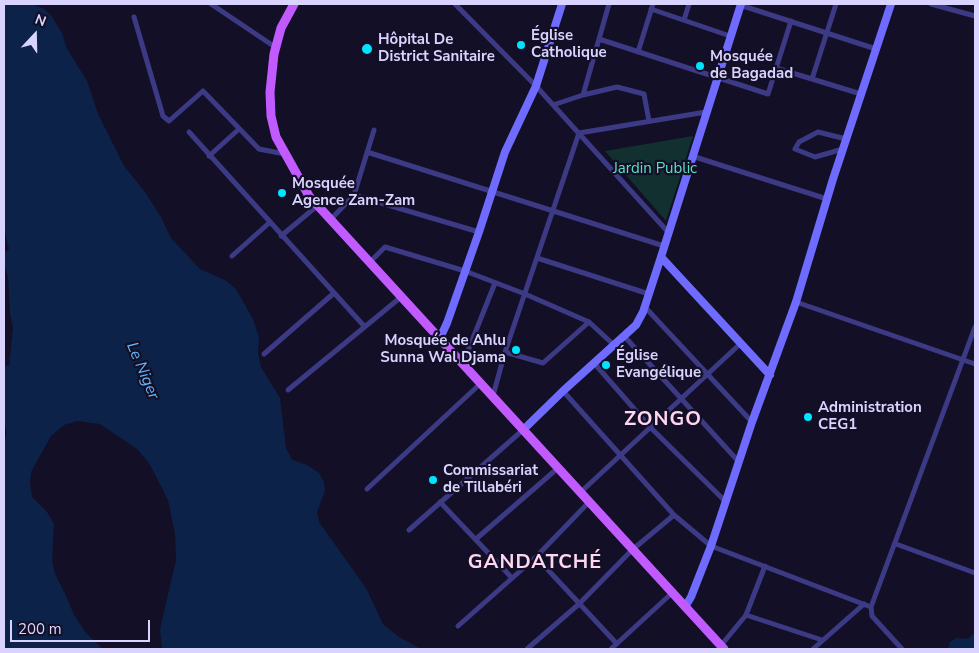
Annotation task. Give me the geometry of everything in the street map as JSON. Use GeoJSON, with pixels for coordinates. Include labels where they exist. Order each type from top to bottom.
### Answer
{"type":"FeatureCollection","features":[{"type":"Feature","properties":{"kind":"main road"},"geometry":{"type":"LineString","coordinates":[[294,4],[281,28],[275,47],[270,92],[271,116],[276,137],[284,154],[317,206],[401,297],[441,336]]}},
{"type":"Feature","properties":{"kind":"main road"},"geometry":{"type":"LineString","coordinates":[[305,187],[313,193],[371,261],[583,490],[672,593],[687,605]]}},
{"type":"Feature","properties":{"kind":"main road"},"geometry":{"type":"LineString","coordinates":[[464,362],[480,383],[526,428],[558,468],[591,500]]}},
{"type":"Feature","properties":{"kind":"main road"},"geometry":{"type":"LineString","coordinates":[[634,549],[725,647]]}},
{"type":"Feature","properties":{"kind":"street"},"geometry":{"type":"LineString","coordinates":[[210,4],[275,47]]}},
{"type":"Feature","properties":{"kind":"street"},"geometry":{"type":"LineString","coordinates":[[455,4],[536,86],[668,232]]}},
{"type":"Feature","properties":{"kind":"street"},"geometry":{"type":"LineString","coordinates":[[441,336],[479,232],[505,152],[536,86],[562,4]]}},
{"type":"Feature","properties":{"kind":"street"},"geometry":{"type":"LineString","coordinates":[[583,95],[609,4]]}},
{"type":"Feature","properties":{"kind":"street"},"geometry":{"type":"LineString","coordinates":[[684,20],[689,4]]}},
{"type":"Feature","properties":{"kind":"street"},"geometry":{"type":"LineString","coordinates":[[409,530],[526,428],[563,391],[636,325],[661,257],[741,4],[876,49]]}},
{"type":"Feature","properties":{"kind":"street"},"geometry":{"type":"LineString","coordinates":[[812,79],[836,4]]}},
{"type":"Feature","properties":{"kind":"street"},"geometry":{"type":"LineString","coordinates":[[687,605],[711,546],[752,422],[796,302],[846,139],[891,4]]}},
{"type":"Feature","properties":{"kind":"street"},"geometry":{"type":"LineString","coordinates":[[931,4],[975,16]]}},
{"type":"Feature","properties":{"kind":"street"},"geometry":{"type":"LineString","coordinates":[[638,52],[652,6],[684,20],[730,36]]}},
{"type":"Feature","properties":{"kind":"street"},"geometry":{"type":"LineString","coordinates":[[134,17],[163,116],[169,121],[203,91],[259,149],[284,154]]}},
{"type":"Feature","properties":{"kind":"street"},"geometry":{"type":"LineString","coordinates":[[599,39],[768,94],[790,21]]}},
{"type":"Feature","properties":{"kind":"street"},"geometry":{"type":"LineString","coordinates":[[776,68],[861,94]]}},
{"type":"Feature","properties":{"kind":"street"},"geometry":{"type":"LineString","coordinates":[[553,105],[583,95],[617,87],[644,94],[650,121]]}},
{"type":"Feature","properties":{"kind":"street"},"geometry":{"type":"LineString","coordinates":[[579,133],[706,112]]}},
{"type":"Feature","properties":{"kind":"street"},"geometry":{"type":"LineString","coordinates":[[209,156],[239,129]]}},
{"type":"Feature","properties":{"kind":"street"},"geometry":{"type":"LineString","coordinates":[[334,216],[354,195],[374,130]]}},
{"type":"Feature","properties":{"kind":"street"},"geometry":{"type":"LineString","coordinates":[[189,132],[364,326]]}},
{"type":"Feature","properties":{"kind":"street"},"geometry":{"type":"LineString","coordinates":[[843,149],[815,157],[795,149],[799,142],[818,132],[846,139]]}},
{"type":"Feature","properties":{"kind":"street"},"geometry":{"type":"LineString","coordinates":[[494,392],[505,352],[579,133]]}},
{"type":"Feature","properties":{"kind":"street"},"geometry":{"type":"LineString","coordinates":[[367,152],[664,246]]}},
{"type":"Feature","properties":{"kind":"street"},"geometry":{"type":"LineString","coordinates":[[692,156],[827,199]]}},
{"type":"Feature","properties":{"kind":"street"},"geometry":{"type":"LineString","coordinates":[[354,195],[479,232]]}},
{"type":"Feature","properties":{"kind":"street"},"geometry":{"type":"LineString","coordinates":[[281,236],[317,206]]}},
{"type":"Feature","properties":{"kind":"street"},"geometry":{"type":"LineString","coordinates":[[232,256],[270,223]]}},
{"type":"Feature","properties":{"kind":"street"},"geometry":{"type":"LineString","coordinates":[[371,261],[385,247],[465,272],[525,294],[589,322],[614,345]]}},
{"type":"Feature","properties":{"kind":"street"},"geometry":{"type":"LineString","coordinates":[[661,257],[770,375]]}},
{"type":"Feature","properties":{"kind":"street"},"geometry":{"type":"LineString","coordinates":[[536,258],[648,294]]}},
{"type":"Feature","properties":{"kind":"street"},"geometry":{"type":"LineString","coordinates":[[464,362],[495,283]]}},
{"type":"Feature","properties":{"kind":"street"},"geometry":{"type":"LineString","coordinates":[[264,354],[334,293]]}},
{"type":"Feature","properties":{"kind":"street"},"geometry":{"type":"LineString","coordinates":[[288,390],[401,297]]}},
{"type":"Feature","properties":{"kind":"street"},"geometry":{"type":"LineString","coordinates":[[796,302],[975,364]]}},
{"type":"Feature","properties":{"kind":"street"},"geometry":{"type":"LineString","coordinates":[[644,306],[752,422]]}},
{"type":"Feature","properties":{"kind":"street"},"geometry":{"type":"LineString","coordinates":[[505,352],[543,363],[589,322]]}},
{"type":"Feature","properties":{"kind":"street"},"geometry":{"type":"LineString","coordinates":[[902,649],[872,616],[871,607],[975,327]]}},
{"type":"Feature","properties":{"kind":"street"},"geometry":{"type":"LineString","coordinates":[[624,336],[739,462]]}},
{"type":"Feature","properties":{"kind":"street"},"geometry":{"type":"LineString","coordinates":[[583,490],[741,342]]}},
{"type":"Feature","properties":{"kind":"street"},"geometry":{"type":"LineString","coordinates":[[594,363],[650,426],[726,502]]}},
{"type":"Feature","properties":{"kind":"street"},"geometry":{"type":"LineString","coordinates":[[367,489],[480,383]]}},
{"type":"Feature","properties":{"kind":"street"},"geometry":{"type":"LineString","coordinates":[[563,391],[674,515],[711,546],[871,607]]}},
{"type":"Feature","properties":{"kind":"street"},"geometry":{"type":"LineString","coordinates":[[476,540],[558,468]]}},
{"type":"Feature","properties":{"kind":"street"},"geometry":{"type":"LineString","coordinates":[[458,626],[536,557],[591,500]]}},
{"type":"Feature","properties":{"kind":"street"},"geometry":{"type":"LineString","coordinates":[[440,502],[512,578]]}},
{"type":"Feature","properties":{"kind":"street"},"geometry":{"type":"LineString","coordinates":[[527,649],[579,604],[634,549],[674,515]]}},
{"type":"Feature","properties":{"kind":"street"},"geometry":{"type":"LineString","coordinates":[[896,544],[975,573]]}},
{"type":"Feature","properties":{"kind":"street"},"geometry":{"type":"LineString","coordinates":[[536,557],[616,644]]}},
{"type":"Feature","properties":{"kind":"street"},"geometry":{"type":"LineString","coordinates":[[725,647],[746,614],[765,566]]}},
{"type":"Feature","properties":{"kind":"street"},"geometry":{"type":"LineString","coordinates":[[611,649],[672,593]]}},
{"type":"Feature","properties":{"kind":"street"},"geometry":{"type":"LineString","coordinates":[[813,649],[864,604]]}},
{"type":"Feature","properties":{"kind":"street"},"geometry":{"type":"LineString","coordinates":[[746,614],[822,640]]}},
{"type":"Feature","properties":{"kind":"green space","name":"Jardin Public"},"geometry":{"type":"Polygon","coordinates":[[[693,136],[666,221],[605,151],[693,136]]]}},
{"type":"Feature","properties":{"kind":"water","name":"Le Niger"},"geometry":{"type":"Polygon","coordinates":[[[4,4],[31,4],[44,9],[51,15],[62,33],[66,47],[87,81],[98,114],[124,166],[145,192],[161,217],[171,238],[200,269],[225,280],[236,289],[253,319],[259,338],[258,353],[261,367],[280,398],[286,448],[292,460],[307,465],[319,473],[324,482],[325,491],[317,512],[319,522],[366,588],[383,624],[399,637],[421,649],[162,649],[160,629],[176,560],[175,534],[168,500],[149,463],[137,449],[100,424],[77,421],[64,425],[51,436],[31,472],[30,482],[32,497],[47,512],[54,524],[52,560],[55,574],[74,615],[86,633],[103,649],[4,649],[4,444],[7,432],[4,422],[4,361],[6,366],[9,366],[13,327],[10,313],[8,276],[4,265],[4,250],[6,252],[9,249],[4,227],[4,4]]]}},
{"type":"Feature","properties":{"kind":"water"},"geometry":{"type":"Polygon","coordinates":[[[975,633],[975,649],[948,649],[950,642],[956,638],[967,639],[975,633]]]}},
{"type":"Feature","properties":{"kind":"place","name":"Église Catholique"},"geometry":{"type":"Point","coordinates":[521,45]}},
{"type":"Feature","properties":{"kind":"place","name":"Hôpital De District Sanitaire"},"geometry":{"type":"Point","coordinates":[367,49]}},
{"type":"Feature","properties":{"kind":"place","name":"Mosquée de Bagadad"},"geometry":{"type":"Point","coordinates":[700,66]}},
{"type":"Feature","properties":{"kind":"place","name":"Mosquée Agence Zam-Zam"},"geometry":{"type":"Point","coordinates":[282,193]}},
{"type":"Feature","properties":{"kind":"place","name":"Mosquée de Ahlu Sunna Wal Djama"},"geometry":{"type":"Point","coordinates":[516,350]}},
{"type":"Feature","properties":{"kind":"place","name":"Église Evangélique"},"geometry":{"type":"Point","coordinates":[606,365]}},
{"type":"Feature","properties":{"kind":"place","name":"Administration CEG1"},"geometry":{"type":"Point","coordinates":[808,417]}},
{"type":"Feature","properties":{"kind":"place","name":"Commissariat de Tillabéri"},"geometry":{"type":"Point","coordinates":[433,480]}},
{"type":"Feature","properties":{"kind":"district","name":"ZONGO"},"geometry":{"type":"Point","coordinates":[663,420]}},
{"type":"Feature","properties":{"kind":"district","name":"GANDATCHÉ"},"geometry":{"type":"Point","coordinates":[535,563]}}]}
